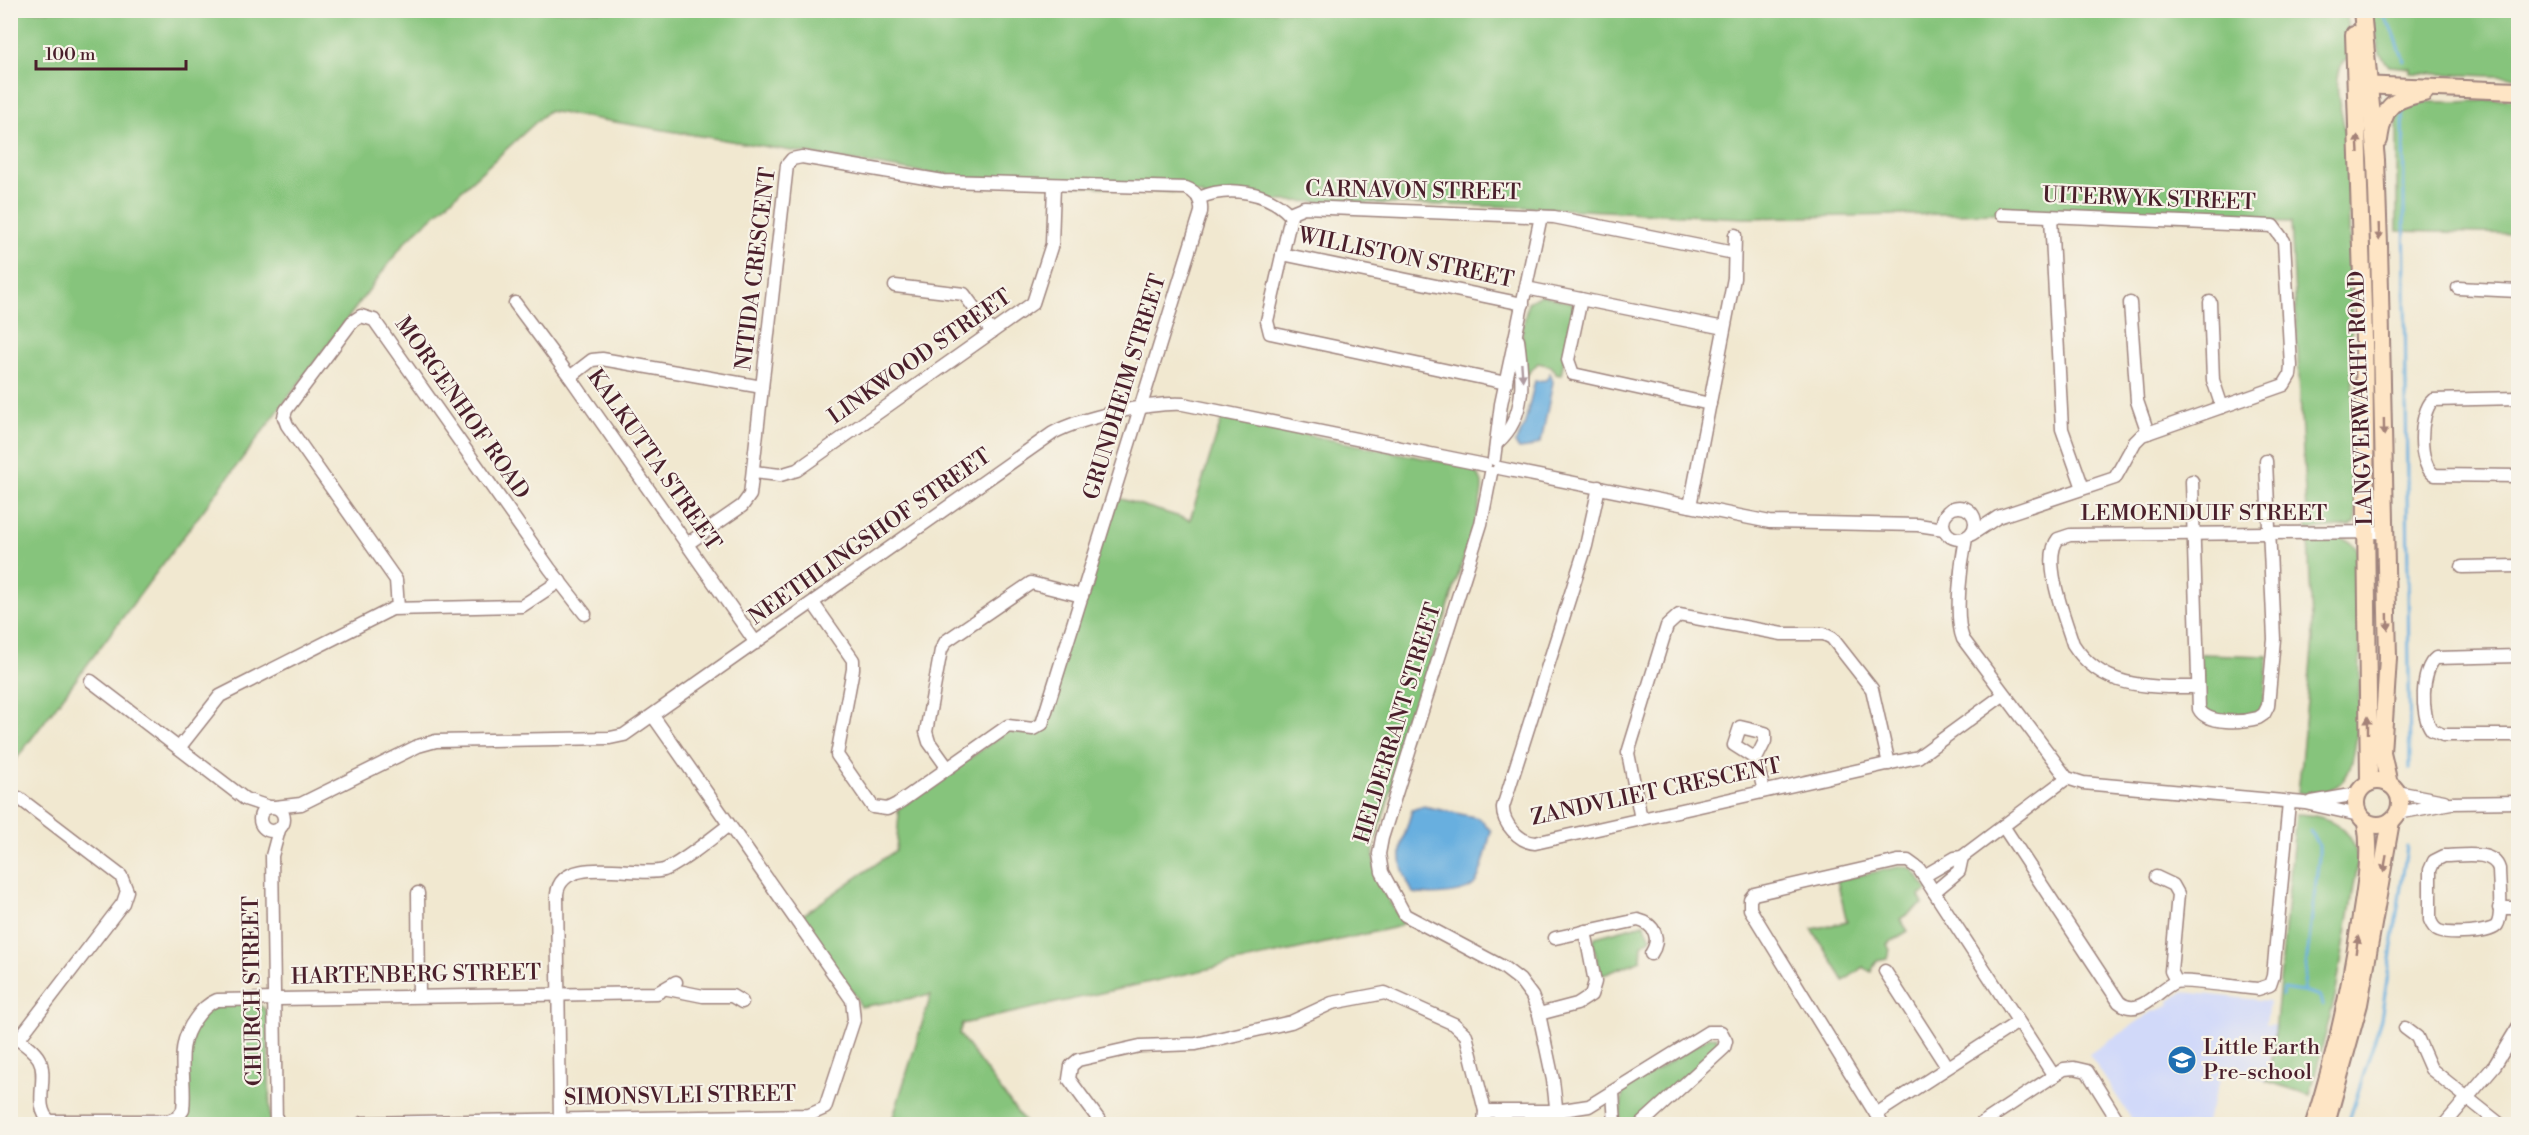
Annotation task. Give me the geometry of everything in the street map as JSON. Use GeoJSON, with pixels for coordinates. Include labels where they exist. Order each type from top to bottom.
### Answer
{"type":"FeatureCollection","features":[{"type":"Feature","properties":{"kind":"street","name":"LANGVERWACHT ROAD"},"geometry":{"type":"LineString","coordinates":[[2353,10],[2362,85],[2376,160],[2387,532],[2388,658],[2382,753],[2393,788]]}},
{"type":"Feature","properties":{"kind":"street","name":"LANGVERWACHT ROAD"},"geometry":{"type":"LineString","coordinates":[[2362,10],[2361,223],[2366,533],[2363,789]]}},
{"type":"Feature","properties":{"kind":"street"},"geometry":{"type":"LineString","coordinates":[[2362,85],[2518,91]]}},
{"type":"Feature","properties":{"kind":"street"},"geometry":{"type":"LineString","coordinates":[[2376,160],[2384,117],[2390,105],[2397,100],[2442,88]]}},
{"type":"Feature","properties":{"kind":"street","name":"NITIDA CRESCENT"},"geometry":{"type":"LineString","coordinates":[[687,544],[745,503],[750,495],[787,165],[792,159],[802,157],[943,181],[1054,185]]}},
{"type":"Feature","properties":{"kind":"street"},"geometry":{"type":"LineString","coordinates":[[1054,185],[1186,188],[1199,198],[1212,192],[1264,196],[1281,204],[1290,215]]}},
{"type":"Feature","properties":{"kind":"street","name":"LINKWOOD STREET"},"geometry":{"type":"LineString","coordinates":[[754,472],[780,475],[797,470],[1036,299],[1052,244],[1054,185]]}},
{"type":"Feature","properties":{"kind":"street","name":"GRUNDHEIM STREET"},"geometry":{"type":"LineString","coordinates":[[947,767],[1008,726],[1037,728],[1044,722],[1201,212],[1199,198]]}},
{"type":"Feature","properties":{"kind":"street","name":"CARNAVON STREET"},"geometry":{"type":"LineString","coordinates":[[1506,383],[1273,335],[1268,330],[1267,321],[1290,215],[1295,209],[1304,207],[1541,216],[1734,253]]}},
{"type":"Feature","properties":{"kind":"street","name":"UITERWYK STREET"},"geometry":{"type":"LineString","coordinates":[[1969,536],[1998,517],[2115,478],[2137,439],[2148,433],[2284,386],[2290,375],[2284,241],[2278,230],[2267,225],[2051,218],[2001,214]]}},
{"type":"Feature","properties":{"kind":"street","name":"HELDERRANT STREET"},"geometry":{"type":"LineString","coordinates":[[1541,216],[1506,383],[1481,524],[1382,838],[1380,863],[1386,881],[1405,915],[1512,973],[1527,989],[1539,1014],[1558,1125]]}},
{"type":"Feature","properties":{"kind":"street"},"geometry":{"type":"LineString","coordinates":[[2051,218],[2062,429],[2083,488]]}},
{"type":"Feature","properties":{"kind":"street"},"geometry":{"type":"LineString","coordinates":[[1690,506],[1734,278],[1735,235]]}},
{"type":"Feature","properties":{"kind":"street","name":"WILLISTON STREET"},"geometry":{"type":"LineString","coordinates":[[1282,254],[1523,304]]}},
{"type":"Feature","properties":{"kind":"street"},"geometry":{"type":"LineString","coordinates":[[896,286],[964,294],[992,332]]}},
{"type":"Feature","properties":{"kind":"street"},"geometry":{"type":"LineString","coordinates":[[1526,288],[1724,328]]}},
{"type":"Feature","properties":{"kind":"street"},"geometry":{"type":"LineString","coordinates":[[2458,288],[2518,291]]}},
{"type":"Feature","properties":{"kind":"street"},"geometry":{"type":"LineString","coordinates":[[1581,299],[1568,360],[1573,374],[1710,404]]}},
{"type":"Feature","properties":{"kind":"street"},"geometry":{"type":"LineString","coordinates":[[2210,302],[2213,381],[2222,407]]}},
{"type":"Feature","properties":{"kind":"street","name":"KALKUTTA STREET"},"geometry":{"type":"LineString","coordinates":[[515,303],[570,377],[756,643]]}},
{"type":"Feature","properties":{"kind":"street"},"geometry":{"type":"LineString","coordinates":[[2130,303],[2137,401],[2148,433]]}},
{"type":"Feature","properties":{"kind":"street","name":"MORGENHOF ROAD"},"geometry":{"type":"LineString","coordinates":[[398,608],[396,580],[284,417],[286,410],[352,322],[361,316],[374,320],[585,614]]}},
{"type":"Feature","properties":{"kind":"street"},"geometry":{"type":"LineString","coordinates":[[1497,442],[1513,424],[1523,379],[1517,331]]}},
{"type":"Feature","properties":{"kind":"street"},"geometry":{"type":"LineString","coordinates":[[570,377],[592,360],[602,359],[762,387]]}},
{"type":"Feature","properties":{"kind":"street"},"geometry":{"type":"LineString","coordinates":[[2518,398],[2433,400],[2424,413],[2423,457],[2430,472],[2443,476],[2518,476]]}},
{"type":"Feature","properties":{"kind":"street","name":"NEETHLINGSHOF STREET"},"geometry":{"type":"LineString","coordinates":[[301,804],[426,743],[447,740],[614,738],[628,733],[1065,426],[1159,404],[1183,404],[1778,523],[1918,525],[1947,533]]}},
{"type":"Feature","properties":{"kind":"street"},"geometry":{"type":"LineString","coordinates":[[1499,421],[1513,424]]}},
{"type":"Feature","properties":{"kind":"street"},"geometry":{"type":"LineString","coordinates":[[2192,481],[2199,709],[2206,718],[2246,720],[2258,718],[2268,706],[2274,639],[2266,461]]}},
{"type":"Feature","properties":{"kind":"street","name":"ZANDVLIET CRESCENT"},"geometry":{"type":"LineString","coordinates":[[1599,487],[1586,546],[1503,815],[1521,838],[1532,843],[1889,764],[1924,754],[2004,695]]}},
{"type":"Feature","properties":{"kind":"street"},"geometry":{"type":"LineString","coordinates":[[1960,567],[1943,524],[1946,513],[1958,507],[1998,517]]}},
{"type":"Feature","properties":{"kind":"street"},"geometry":{"type":"LineString","coordinates":[[1970,511],[1975,518],[1960,567],[1961,635],[2067,778],[2083,783],[2305,803],[2382,825],[2395,817],[2451,803],[2518,802]]}},
{"type":"Feature","properties":{"kind":"street","name":"NEETHLINGSHOF STREET"},"geometry":{"type":"LineString","coordinates":[[1918,525],[1946,513]]}},
{"type":"Feature","properties":{"kind":"street","name":"LEMOENDUIF STREET"},"geometry":{"type":"LineString","coordinates":[[2198,687],[2153,687],[2120,682],[2078,652],[2073,644],[2054,577],[2052,551],[2058,539],[2070,535],[2269,535],[2387,532]]}},
{"type":"Feature","properties":{"kind":"street"},"geometry":{"type":"LineString","coordinates":[[1947,533],[1969,536]]}},
{"type":"Feature","properties":{"kind":"street"},"geometry":{"type":"LineString","coordinates":[[2462,567],[2518,566]]}},
{"type":"Feature","properties":{"kind":"street"},"geometry":{"type":"LineString","coordinates":[[179,748],[220,696],[398,608],[522,606],[560,581]]}},
{"type":"Feature","properties":{"kind":"street"},"geometry":{"type":"LineString","coordinates":[[813,603],[853,660],[836,751],[840,761],[869,802],[877,808],[891,808],[947,767],[929,742],[926,732],[941,650],[946,641],[1031,583],[1082,596]]}},
{"type":"Feature","properties":{"kind":"street"},"geometry":{"type":"LineString","coordinates":[[1641,819],[1628,753],[1667,626],[1680,615],[1782,634],[1824,634],[1832,638],[1872,689],[1889,764]]}},
{"type":"Feature","properties":{"kind":"street"},"geometry":{"type":"LineString","coordinates":[[2518,656],[2436,658],[2425,673],[2425,714],[2432,730],[2443,735],[2518,735]]}},
{"type":"Feature","properties":{"kind":"street"},"geometry":{"type":"LineString","coordinates":[[91,681],[245,799],[272,807],[283,814],[281,827]]}},
{"type":"Feature","properties":{"kind":"street","name":"SIMONSVLEI STREET"},"geometry":{"type":"LineString","coordinates":[[362,1123],[809,1115],[821,1111],[827,1104],[854,1020],[854,1004],[652,716]]}},
{"type":"Feature","properties":{"kind":"street"},"geometry":{"type":"LineString","coordinates":[[1756,759],[1764,791]]}},
{"type":"Feature","properties":{"kind":"street"},"geometry":{"type":"LineString","coordinates":[[1924,876],[1955,858],[1962,857],[2067,778]]}},
{"type":"Feature","properties":{"kind":"street"},"geometry":{"type":"LineString","coordinates":[[2305,803],[2363,789],[2379,781],[2393,788],[2451,803]]}},
{"type":"Feature","properties":{"kind":"street"},"geometry":{"type":"LineString","coordinates":[[2326,1125],[2359,1004],[2395,817],[2400,802],[2393,788]]}},
{"type":"Feature","properties":{"kind":"street"},"geometry":{"type":"LineString","coordinates":[[2314,1125],[2329,1077],[2349,995],[2369,858],[2362,819],[2356,805],[2363,789]]}},
{"type":"Feature","properties":{"kind":"street"},"geometry":{"type":"LineString","coordinates":[[10,796],[18,798],[120,876],[127,891],[123,903],[14,1037]]}},
{"type":"Feature","properties":{"kind":"street","name":"CHURCH STREET"},"geometry":{"type":"LineString","coordinates":[[245,799],[261,825],[272,856]]}},
{"type":"Feature","properties":{"kind":"street"},"geometry":{"type":"LineString","coordinates":[[2003,826],[2122,1005],[2130,1008],[2139,1007],[2176,981],[2261,989],[2272,982],[2289,802]]}},
{"type":"Feature","properties":{"kind":"street"},"geometry":{"type":"LineString","coordinates":[[301,804],[281,827],[268,831],[261,825],[263,810],[301,804]]}},
{"type":"Feature","properties":{"kind":"street"},"geometry":{"type":"LineString","coordinates":[[560,1119],[557,894],[563,878],[575,872],[664,870],[729,825]]}},
{"type":"Feature","properties":{"kind":"street","name":"CHURCH STREET"},"geometry":{"type":"LineString","coordinates":[[276,1125],[272,856],[281,827]]}},
{"type":"Feature","properties":{"kind":"street"},"geometry":{"type":"LineString","coordinates":[[2444,856],[2486,856],[2494,859],[2499,869],[2499,908],[2498,923],[2490,931],[2438,931],[2430,920],[2432,864],[2444,856]]}},
{"type":"Feature","properties":{"kind":"street"},"geometry":{"type":"LineString","coordinates":[[1934,892],[1959,871],[1962,857]]}},
{"type":"Feature","properties":{"kind":"street"},"geometry":{"type":"LineString","coordinates":[[2018,1022],[1947,1066],[1879,1119],[1750,909],[1749,903],[1757,893],[1898,861],[1912,863],[1924,876],[2054,1076]]}},
{"type":"Feature","properties":{"kind":"street"},"geometry":{"type":"LineString","coordinates":[[2156,877],[2173,885],[2178,894],[2171,968],[2176,981]]}},
{"type":"Feature","properties":{"kind":"street"},"geometry":{"type":"LineString","coordinates":[[418,893],[419,996]]}},
{"type":"Feature","properties":{"kind":"street"},"geometry":{"type":"LineString","coordinates":[[2499,908],[2518,908]]}},
{"type":"Feature","properties":{"kind":"street"},"geometry":{"type":"LineString","coordinates":[[1555,938],[1633,920],[1643,921],[1651,926],[1656,935],[1656,945],[1651,954]]}},
{"type":"Feature","properties":{"kind":"street"},"geometry":{"type":"LineString","coordinates":[[1539,1014],[1577,1004],[1591,995],[1595,982],[1585,931]]}},
{"type":"Feature","properties":{"kind":"street"},"geometry":{"type":"LineString","coordinates":[[1885,971],[1947,1066]]}},
{"type":"Feature","properties":{"kind":"street","name":"HARTENBERG STREET"},"geometry":{"type":"LineString","coordinates":[[14,1037],[35,1053],[40,1061],[43,1113],[50,1121],[171,1120],[183,1110],[183,1037],[204,1007],[222,999],[657,993],[672,985],[703,996],[732,996],[742,1002]]}},
{"type":"Feature","properties":{"kind":"street"},"geometry":{"type":"LineString","coordinates":[[1102,1125],[1069,1079],[1071,1066],[1078,1060],[1149,1045],[1196,1044],[1282,1025],[1324,1006],[1378,993],[1392,995],[1463,1031],[1469,1043],[1485,1111],[1484,1125]]}},
{"type":"Feature","properties":{"kind":"street"},"geometry":{"type":"LineString","coordinates":[[2445,1125],[2495,1065],[2518,1027]]}},
{"type":"Feature","properties":{"kind":"street"},"geometry":{"type":"LineString","coordinates":[[2404,1028],[2417,1037],[2431,1069],[2500,1125]]}},
{"type":"Feature","properties":{"kind":"street"},"geometry":{"type":"LineString","coordinates":[[1485,1111],[1556,1111],[1589,1106],[1708,1032],[1715,1030],[1724,1035],[1726,1041],[1724,1048],[1641,1125]]}},
{"type":"Feature","properties":{"kind":"street"},"geometry":{"type":"LineString","coordinates":[[1981,1125],[2069,1068],[2087,1071],[2120,1125]]}},
{"type":"Feature","properties":{"kind":"street"},"geometry":{"type":"LineString","coordinates":[[1613,1092],[1615,1125]]}},
{"type":"Feature","properties":{"kind":"shaded area","name":"Little Earth Pre-school"},"geometry":{"type":"Polygon","coordinates":[[[2183,992],[2269,1001],[2266,1024],[2276,1025],[2266,1081],[2225,1067],[2205,1124],[2135,1124],[2089,1054],[2152,1012],[2164,1008],[2183,992]]]}},
{"type":"Feature","properties":{"kind":"green space"},"geometry":{"type":"Polygon","coordinates":[[[11,11],[2347,11],[2348,59],[2344,60],[2340,70],[2338,90],[2347,142],[2356,522],[2350,526],[2307,530],[2291,222],[2000,213],[1744,218],[1523,207],[1204,199],[1202,194],[944,176],[548,111],[405,242],[11,766],[11,11]]]}},
{"type":"Feature","properties":{"kind":"green space"},"geometry":{"type":"Polygon","coordinates":[[[2370,11],[2518,11],[2518,77],[2411,73],[2411,68],[2389,66],[2380,54],[2370,11]]]}},
{"type":"Feature","properties":{"kind":"green space"},"geometry":{"type":"Polygon","coordinates":[[[2518,98],[2518,234],[2397,231],[2397,121],[2393,112],[2409,102],[2460,102],[2518,98]]]}},
{"type":"Feature","properties":{"kind":"green space"},"geometry":{"type":"Polygon","coordinates":[[[1541,295],[1573,303],[1574,306],[1561,375],[1556,374],[1551,366],[1538,363],[1526,376],[1522,332],[1528,302],[1541,295]]]}},
{"type":"Feature","properties":{"kind":"green space"},"geometry":{"type":"Polygon","coordinates":[[[1222,418],[1463,466],[1472,470],[1481,480],[1482,494],[1476,518],[1374,845],[1377,876],[1391,905],[1404,922],[1397,927],[962,1024],[959,1034],[1026,1124],[891,1124],[931,995],[860,1007],[857,998],[800,917],[896,850],[899,814],[897,810],[1008,731],[1033,734],[1118,498],[1190,520],[1222,418]]]}},
{"type":"Feature","properties":{"kind":"green space"},"geometry":{"type":"Polygon","coordinates":[[[2340,538],[2349,541],[2357,548],[2360,669],[2357,737],[2352,762],[2339,784],[2323,792],[2298,793],[2313,640],[2308,539],[2340,538]]]}},
{"type":"Feature","properties":{"kind":"green space"},"geometry":{"type":"Polygon","coordinates":[[[2201,654],[2268,656],[2263,707],[2257,715],[2213,716],[2203,708],[2201,654]]]}},
{"type":"Feature","properties":{"kind":"green space"},"geometry":{"type":"Polygon","coordinates":[[[2296,814],[2319,817],[2338,825],[2351,840],[2358,863],[2335,997],[2310,1095],[2266,1081],[2273,1054],[2296,814]]]}},
{"type":"Feature","properties":{"kind":"green space"},"geometry":{"type":"Polygon","coordinates":[[[1903,866],[1912,869],[1928,890],[1919,896],[1923,904],[1900,919],[1908,931],[1887,944],[1890,950],[1887,958],[1877,960],[1871,972],[1863,967],[1844,981],[1812,929],[1847,922],[1837,880],[1903,866]]]}},
{"type":"Feature","properties":{"kind":"green space"},"geometry":{"type":"Polygon","coordinates":[[[1644,924],[1651,938],[1642,945],[1641,960],[1601,976],[1593,943],[1595,937],[1644,924]]]}},
{"type":"Feature","properties":{"kind":"green space"},"geometry":{"type":"Polygon","coordinates":[[[256,1003],[264,1008],[268,1017],[270,1124],[187,1124],[184,1118],[185,1072],[191,1037],[197,1022],[206,1011],[218,1005],[256,1003]]]}},
{"type":"Feature","properties":{"kind":"green space"},"geometry":{"type":"Polygon","coordinates":[[[1716,1036],[1719,1046],[1635,1124],[1619,1124],[1623,1091],[1709,1037],[1716,1036]]]}},
{"type":"Feature","properties":{"kind":"water"},"geometry":{"type":"Polygon","coordinates":[[[1550,373],[1553,382],[1541,442],[1519,449],[1515,443],[1524,427],[1535,381],[1546,380],[1550,373]]]}},
{"type":"Feature","properties":{"kind":"water"},"geometry":{"type":"Polygon","coordinates":[[[1423,806],[1479,818],[1491,831],[1481,870],[1472,887],[1447,894],[1413,893],[1403,870],[1401,852],[1412,810],[1423,806]]]}},
{"type":"Feature","properties":{"kind":"waterway"},"geometry":{"type":"LineString","coordinates":[[2379,10],[2394,33],[2404,61]]}},
{"type":"Feature","properties":{"kind":"waterway"},"geometry":{"type":"LineString","coordinates":[[2403,106],[2410,769]]}},
{"type":"Feature","properties":{"kind":"waterway"},"geometry":{"type":"LineString","coordinates":[[2310,831],[2319,846],[2319,856],[2303,992],[2321,997],[2323,1005]]}},
{"type":"Feature","properties":{"kind":"waterway"},"geometry":{"type":"LineString","coordinates":[[2348,1124],[2381,1019],[2407,847]]}},
{"type":"Feature","properties":{"kind":"waterway"},"geometry":{"type":"LineString","coordinates":[[2282,995],[2283,989],[2302,992]]}},
{"type":"Feature","properties":{"kind":"place","name":"Little Earth Pre-school"},"geometry":{"type":"Point","coordinates":[2182,1060]}}]}
